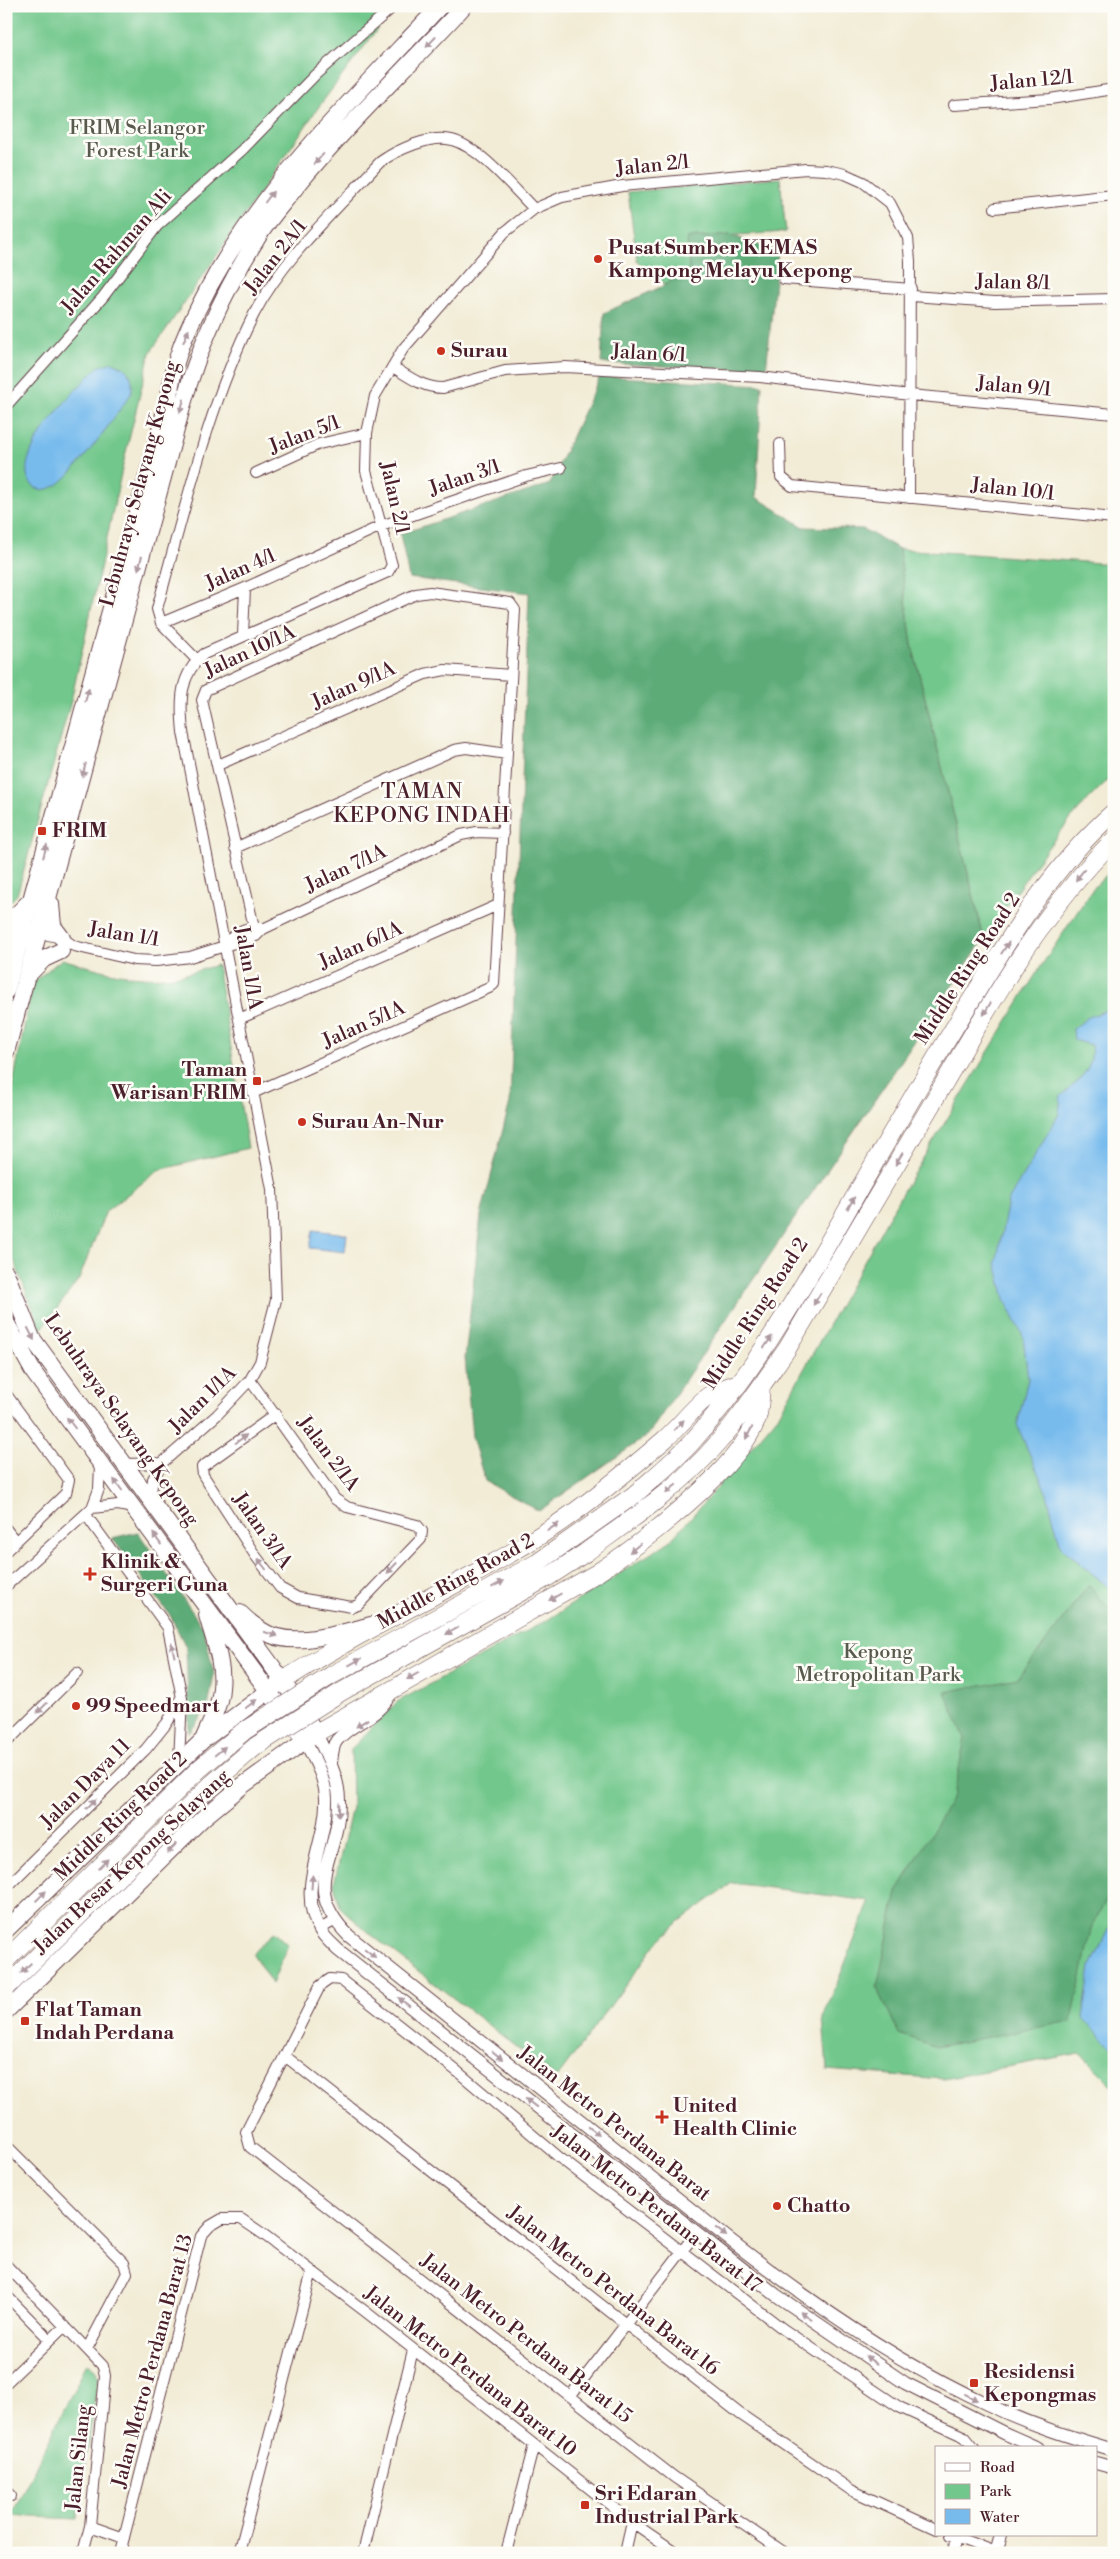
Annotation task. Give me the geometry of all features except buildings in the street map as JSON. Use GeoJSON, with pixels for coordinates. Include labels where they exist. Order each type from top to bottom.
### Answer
{"type":"FeatureCollection","features":[{"type":"Feature","properties":{"kind":"highway","name":"Middle Ring Road 2"},"geometry":{"type":"LineString","coordinates":[[6,1960],[199,1769],[244,1731],[332,1675],[537,1563],[634,1495],[689,1445],[740,1382],[769,1340],[817,1262],[932,1063],[1028,913],[1070,856],[1114,812]]}},
{"type":"Feature","properties":{"kind":"highway","name":"Middle Ring Road 2"},"geometry":{"type":"LineString","coordinates":[[6,1988],[212,1783],[256,1746],[341,1692],[548,1577],[645,1510],[705,1457],[761,1387],[787,1349],[996,995],[1061,900],[1086,868],[1114,840]]}},
{"type":"Feature","properties":{"kind":"highway"},"geometry":{"type":"LineString","coordinates":[[283,1681],[330,1650],[391,1620],[497,1562],[554,1526],[615,1482],[666,1439],[708,1396],[740,1382]]}},
{"type":"Feature","properties":{"kind":"highway"},"geometry":{"type":"LineString","coordinates":[[310,1737],[394,1687],[597,1573],[631,1551],[710,1483],[744,1442],[757,1418],[761,1387]]}},
{"type":"Feature","properties":{"kind":"highway"},"geometry":{"type":"LineString","coordinates":[[330,1650],[322,1666],[324,1685],[328,1692],[338,1699],[348,1702],[370,1701]]}},
{"type":"Feature","properties":{"kind":"main road","name":"Lebuhraya Selayang Kepong"},"geometry":{"type":"LineString","coordinates":[[6,1052],[26,979],[25,937],[32,898],[168,400],[178,355],[195,314],[220,267],[247,226],[289,170],[331,121],[440,6]]}},
{"type":"Feature","properties":{"kind":"main road","name":"Lebuhraya Selayang Kepong"},"geometry":{"type":"LineString","coordinates":[[6,991],[25,937],[51,889],[195,361],[213,318],[255,241],[289,196],[338,138],[464,6]]}},
{"type":"Feature","properties":{"kind":"main road"},"geometry":{"type":"LineString","coordinates":[[26,979],[44,959],[65,945],[51,920],[51,889]]}},
{"type":"Feature","properties":{"kind":"main road"},"geometry":{"type":"LineString","coordinates":[[6,918],[16,915],[32,898]]}},
{"type":"Feature","properties":{"kind":"main road","name":"Lebuhraya Selayang Kepong"},"geometry":{"type":"LineString","coordinates":[[6,1273],[32,1338],[283,1681],[310,1737]]}},
{"type":"Feature","properties":{"kind":"main road","name":"Lebuhraya Selayang Kepong"},"geometry":{"type":"LineString","coordinates":[[6,1322],[34,1373],[136,1509],[268,1692],[310,1737]]}},
{"type":"Feature","properties":{"kind":"main road"},"geometry":{"type":"LineString","coordinates":[[219,1595],[261,1631],[275,1636],[308,1639],[391,1620]]}},
{"type":"Feature","properties":{"kind":"main road"},"geometry":{"type":"LineString","coordinates":[[206,1607],[218,1658],[221,1688],[209,1736],[244,1729],[256,1732],[263,1740],[266,1750],[262,1759],[242,1786]]}},
{"type":"Feature","properties":{"kind":"main road","name":"Jalan Besar Kepong Selayang"},"geometry":{"type":"LineString","coordinates":[[6,1930],[179,1762],[209,1736],[283,1681]]}},
{"type":"Feature","properties":{"kind":"main road","name":"Jalan Besar Kepong Selayang"},"geometry":{"type":"LineString","coordinates":[[6,2011],[203,1818],[242,1786],[310,1737]]}},
{"type":"Feature","properties":{"kind":"street","name":"Jalan Rahman Ali"},"geometry":{"type":"LineString","coordinates":[[6,406],[85,318],[168,215],[242,150],[316,74],[394,6]]}},
{"type":"Feature","properties":{"kind":"street","name":"Jalan 12/1"},"geometry":{"type":"LineString","coordinates":[[954,105],[1050,99],[1114,89]]}},
{"type":"Feature","properties":{"kind":"street","name":"Jalan 2A/1"},"geometry":{"type":"LineString","coordinates":[[161,623],[157,609],[217,402],[254,313],[286,266],[310,239],[380,162],[396,151],[442,139],[453,140],[477,153],[534,209]]}},
{"type":"Feature","properties":{"kind":"street","name":"Jalan 2/1"},"geometry":{"type":"LineString","coordinates":[[392,564],[366,470],[367,433],[375,396],[392,367],[403,349],[505,232],[534,209],[562,197],[622,186],[806,170],[845,174],[863,182],[890,202],[908,238],[912,292],[909,498]]}},
{"type":"Feature","properties":{"kind":"street"},"geometry":{"type":"LineString","coordinates":[[995,208],[1114,195]]}},
{"type":"Feature","properties":{"kind":"street","name":"Jalan 8/1"},"geometry":{"type":"LineString","coordinates":[[784,279],[995,302],[1114,299]]}},
{"type":"Feature","properties":{"kind":"street","name":"Jalan 6/1"},"geometry":{"type":"LineString","coordinates":[[392,367],[417,382],[433,388],[443,388],[505,371],[565,367],[760,377],[910,395]]}},
{"type":"Feature","properties":{"kind":"street","name":"Jalan 9/1"},"geometry":{"type":"LineString","coordinates":[[910,395],[1114,414]]}},
{"type":"Feature","properties":{"kind":"street","name":"Jalan 5/1"},"geometry":{"type":"LineString","coordinates":[[256,473],[319,444],[367,433]]}},
{"type":"Feature","properties":{"kind":"street"},"geometry":{"type":"LineString","coordinates":[[780,444],[781,477],[792,486],[909,498]]}},
{"type":"Feature","properties":{"kind":"street","name":"Jalan 3/1"},"geometry":{"type":"LineString","coordinates":[[381,526],[526,476],[562,468]]}},
{"type":"Feature","properties":{"kind":"street","name":"Jalan 10/1"},"geometry":{"type":"LineString","coordinates":[[909,498],[1114,518]]}},
{"type":"Feature","properties":{"kind":"street","name":"Jalan 4/1"},"geometry":{"type":"LineString","coordinates":[[161,623],[245,588],[381,526]]}},
{"type":"Feature","properties":{"kind":"street","name":"Jalan 1/1A"},"geometry":{"type":"LineString","coordinates":[[150,1499],[153,1479],[162,1463],[217,1415],[250,1380],[263,1353],[276,1300],[272,1190],[181,714],[182,686],[197,660],[204,654],[388,572],[392,564]]}},
{"type":"Feature","properties":{"kind":"street"},"geometry":{"type":"LineString","coordinates":[[243,635],[245,588]]}},
{"type":"Feature","properties":{"kind":"street","name":"Jalan 10/1A"},"geometry":{"type":"LineString","coordinates":[[257,930],[235,848],[218,764],[202,700],[206,690],[416,594],[430,592],[500,600],[510,603],[515,610],[511,675]]}},
{"type":"Feature","properties":{"kind":"street"},"geometry":{"type":"LineString","coordinates":[[161,623],[197,660]]}},
{"type":"Feature","properties":{"kind":"street","name":"Jalan 9/1A"},"geometry":{"type":"LineString","coordinates":[[218,764],[424,674],[445,670],[511,675]]}},
{"type":"Feature","properties":{"kind":"street"},"geometry":{"type":"LineString","coordinates":[[498,905],[511,675]]}},
{"type":"Feature","properties":{"kind":"street"},"geometry":{"type":"LineString","coordinates":[[235,848],[454,750],[466,748],[507,754]]}},
{"type":"Feature","properties":{"kind":"street","name":"Jalan 7/1A"},"geometry":{"type":"LineString","coordinates":[[226,945],[232,935],[257,930],[461,836],[478,832],[503,833]]}},
{"type":"Feature","properties":{"kind":"street","name":"Jalan 5/1A"},"geometry":{"type":"LineString","coordinates":[[253,1093],[489,988],[494,984],[495,975],[498,905]]}},
{"type":"Feature","properties":{"kind":"street","name":"Jalan 6/1A"},"geometry":{"type":"LineString","coordinates":[[239,1018],[498,905]]}},
{"type":"Feature","properties":{"kind":"street"},"geometry":{"type":"LineString","coordinates":[[6,925],[25,937]]}},
{"type":"Feature","properties":{"kind":"street","name":"Jalan 1/1"},"geometry":{"type":"LineString","coordinates":[[25,937],[134,960],[156,961],[180,959],[226,945]]}},
{"type":"Feature","properties":{"kind":"street","name":"Jalan 2/1A"},"geometry":{"type":"LineString","coordinates":[[250,1380],[335,1499],[347,1508],[417,1525],[422,1531]]}},
{"type":"Feature","properties":{"kind":"street"},"geometry":{"type":"LineString","coordinates":[[6,1394],[66,1474],[68,1480],[66,1493],[6,1551]]}},
{"type":"Feature","properties":{"kind":"street","name":"Jalan 3/1A"},"geometry":{"type":"LineString","coordinates":[[276,1414],[202,1467],[202,1471],[255,1555],[280,1588],[298,1598],[352,1608],[358,1605],[421,1539],[422,1531]]}},
{"type":"Feature","properties":{"kind":"street"},"geometry":{"type":"LineString","coordinates":[[6,1586],[89,1512],[99,1489],[100,1462]]}},
{"type":"Feature","properties":{"kind":"street"},"geometry":{"type":"LineString","coordinates":[[124,1464],[162,1463]]}},
{"type":"Feature","properties":{"kind":"street"},"geometry":{"type":"LineString","coordinates":[[89,1512],[118,1505],[136,1509]]}},
{"type":"Feature","properties":{"kind":"street"},"geometry":{"type":"LineString","coordinates":[[89,1512],[168,1628],[182,1698],[179,1762]]}},
{"type":"Feature","properties":{"kind":"street"},"geometry":{"type":"LineString","coordinates":[[6,1529],[16,1542]]}},
{"type":"Feature","properties":{"kind":"street"},"geometry":{"type":"LineString","coordinates":[[6,1743],[77,1674]]}},
{"type":"Feature","properties":{"kind":"street"},"geometry":{"type":"LineString","coordinates":[[331,1763],[337,1741],[376,1713],[387,1702],[394,1687]]}},
{"type":"Feature","properties":{"kind":"street","name":"Jalan Daya 11"},"geometry":{"type":"LineString","coordinates":[[6,1888],[146,1749],[167,1723],[182,1698]]}},
{"type":"Feature","properties":{"kind":"street","name":"Jalan Metro Perdana Barat"},"geometry":{"type":"LineString","coordinates":[[310,1737],[331,1763],[338,1784],[338,1818],[323,1885],[325,1901],[334,1921],[349,1936],[663,2187],[806,2295],[928,2374],[987,2405],[1036,2426],[1032,2446]]}},
{"type":"Feature","properties":{"kind":"street","name":"Jalan Metro Perdana Barat"},"geometry":{"type":"LineString","coordinates":[[310,1737],[326,1798],[312,1884],[312,1905],[320,1930],[338,1950],[776,2295],[905,2383],[1030,2446]]}},
{"type":"Feature","properties":{"kind":"street"},"geometry":{"type":"LineString","coordinates":[[320,1930],[334,1921]]}},
{"type":"Feature","properties":{"kind":"street","name":"Jalan Metro Perdana Barat 17"},"geometry":{"type":"LineString","coordinates":[[285,2056],[320,1986],[330,1980],[341,1980],[458,2072],[560,2158],[783,2329],[899,2407],[965,2437],[972,2446]]}},
{"type":"Feature","properties":{"kind":"street","name":"Jalan Metro Perdana Barat 15"},"geometry":{"type":"LineString","coordinates":[[285,2056],[246,2132],[250,2146],[674,2477],[785,2553]]}},
{"type":"Feature","properties":{"kind":"street","name":"Jalan Metro Perdana Barat 16"},"geometry":{"type":"LineString","coordinates":[[285,2056],[740,2414],[851,2490],[935,2529]]}},
{"type":"Feature","properties":{"kind":"street"},"geometry":{"type":"LineString","coordinates":[[6,2145],[124,2263],[126,2273],[87,2350],[6,2265]]}},
{"type":"Feature","properties":{"kind":"street","name":"Jalan Metro Perdana Barat 13"},"geometry":{"type":"LineString","coordinates":[[120,2553],[201,2236],[210,2226],[222,2219],[240,2219]]}},
{"type":"Feature","properties":{"kind":"street","name":"Jalan Metro Perdana Barat 10"},"geometry":{"type":"LineString","coordinates":[[240,2219],[312,2271],[632,2522],[676,2553]]}},
{"type":"Feature","properties":{"kind":"street"},"geometry":{"type":"LineString","coordinates":[[570,2395],[624,2323],[696,2233]]}},
{"type":"Feature","properties":{"kind":"street"},"geometry":{"type":"LineString","coordinates":[[239,2553],[312,2271]]}},
{"type":"Feature","properties":{"kind":"street"},"geometry":{"type":"LineString","coordinates":[[6,2295],[50,2340]]}},
{"type":"Feature","properties":{"kind":"street"},"geometry":{"type":"LineString","coordinates":[[6,2383],[65,2326]]}},
{"type":"Feature","properties":{"kind":"street","name":"Jalan Silang"},"geometry":{"type":"LineString","coordinates":[[83,2553],[90,2526],[105,2376],[103,2366],[87,2350]]}},
{"type":"Feature","properties":{"kind":"street"},"geometry":{"type":"LineString","coordinates":[[364,2553],[413,2350]]}},
{"type":"Feature","properties":{"kind":"street"},"geometry":{"type":"LineString","coordinates":[[1036,2426],[1114,2450]]}},
{"type":"Feature","properties":{"kind":"street"},"geometry":{"type":"LineString","coordinates":[[506,2553],[534,2446]]}},
{"type":"Feature","properties":{"kind":"street"},"geometry":{"type":"LineString","coordinates":[[1098,2464],[1114,2468]]}},
{"type":"Feature","properties":{"kind":"street"},"geometry":{"type":"LineString","coordinates":[[625,2553],[632,2522]]}},
{"type":"Feature","properties":{"kind":"street"},"geometry":{"type":"LineString","coordinates":[[90,2526],[124,2538]]}},
{"type":"Feature","properties":{"kind":"street"},"geometry":{"type":"LineString","coordinates":[[952,2553],[954,2536],[996,2552],[1001,2536]]}},
{"type":"Feature","properties":{"kind":"green space","name":"FRIM Selangor Forest Park"},"geometry":{"type":"Polygon","coordinates":[[[6,6],[395,6],[320,105],[150,353],[125,456],[71,701],[17,895],[6,906],[6,6]]]}},
{"type":"Feature","properties":{"kind":"green space"},"geometry":{"type":"Polygon","coordinates":[[[780,178],[786,232],[687,238],[689,269],[665,285],[637,261],[628,192],[780,178]]]}},
{"type":"Feature","properties":{"kind":"green space"},"geometry":{"type":"Polygon","coordinates":[[[730,235],[778,251],[766,371],[601,363],[604,313],[665,285],[689,269],[687,238],[730,235]]]}},
{"type":"Feature","properties":{"kind":"green space"},"geometry":{"type":"Polygon","coordinates":[[[600,376],[762,385],[756,497],[804,527],[863,529],[899,549],[912,645],[984,939],[648,1435],[539,1511],[485,1481],[472,1437],[465,1358],[481,1215],[510,1102],[529,593],[409,578],[400,534],[550,484],[600,376]]]}},
{"type":"Feature","properties":{"kind":"green space"},"geometry":{"type":"Polygon","coordinates":[[[899,549],[1114,564],[1114,775],[1060,832],[984,939],[912,645],[899,549]]]}},
{"type":"Feature","properties":{"kind":"green space","name":"Kepong Metropolitan Park"},"geometry":{"type":"Polygon","coordinates":[[[1114,868],[1114,2087],[1080,2053],[944,2079],[827,2070],[823,2018],[870,1901],[732,1883],[680,1921],[656,1944],[557,2078],[365,1930],[340,1907],[334,1884],[352,1807],[351,1749],[397,1702],[549,1619],[670,1541],[709,1497],[778,1416],[903,1191],[1039,969],[1094,887],[1114,868]]]}},
{"type":"Feature","properties":{"kind":"green space"},"geometry":{"type":"Polygon","coordinates":[[[62,959],[121,974],[150,977],[185,974],[217,965],[248,1148],[159,1170],[106,1211],[79,1279],[41,1330],[11,1253],[6,1224],[6,1120],[33,982],[62,959]]]}},
{"type":"Feature","properties":{"kind":"green space"},"geometry":{"type":"Polygon","coordinates":[[[138,1532],[204,1629],[214,1674],[208,1708],[189,1733],[186,1647],[170,1615],[112,1538],[138,1532]]]}},
{"type":"Feature","properties":{"kind":"green space"},"geometry":{"type":"Polygon","coordinates":[[[1089,1585],[1114,1615],[1114,1885],[1091,1929],[1072,2021],[936,2047],[899,2034],[877,1987],[897,1892],[954,1795],[965,1738],[945,1692],[1018,1678],[1089,1585]]]}},
{"type":"Feature","properties":{"kind":"green space"},"geometry":{"type":"Polygon","coordinates":[[[274,1932],[288,1945],[272,1984],[253,1954],[274,1932]]]}},
{"type":"Feature","properties":{"kind":"green space"},"geometry":{"type":"Polygon","coordinates":[[[87,2363],[95,2369],[98,2377],[78,2519],[11,2516],[87,2363]]]}},
{"type":"Feature","properties":{"kind":"water"},"geometry":{"type":"Polygon","coordinates":[[[112,362],[129,373],[132,382],[131,394],[96,443],[65,478],[57,485],[49,488],[36,488],[28,477],[28,462],[35,444],[46,426],[75,391],[98,367],[112,362]]]}},
{"type":"Feature","properties":{"kind":"water"},"geometry":{"type":"Polygon","coordinates":[[[1114,1007],[1114,1592],[1061,1547],[1047,1494],[1017,1425],[1028,1379],[1023,1336],[1005,1299],[996,1263],[1008,1201],[1059,1114],[1061,1096],[1088,1068],[1092,1053],[1091,1045],[1074,1040],[1073,1029],[1087,1018],[1114,1007]]]}},
{"type":"Feature","properties":{"kind":"water"},"geometry":{"type":"Polygon","coordinates":[[[313,1230],[347,1234],[345,1252],[310,1248],[313,1230]]]}},
{"type":"Feature","properties":{"kind":"water"},"geometry":{"type":"Polygon","coordinates":[[[1114,1920],[1114,2049],[1083,2018],[1091,1966],[1114,1920]]]}},
{"type":"Feature","properties":{"kind":"place","name":"Pusat Sumber KEMAS Kampong Melayu Kepong"},"geometry":{"type":"Point","coordinates":[598,259]}},
{"type":"Feature","properties":{"kind":"place","name":"Surau"},"geometry":{"type":"Point","coordinates":[441,351]}},
{"type":"Feature","properties":{"kind":"place","name":"FRIM"},"geometry":{"type":"Point","coordinates":[42,831]}},
{"type":"Feature","properties":{"kind":"place","name":"Taman Warisan FRIM"},"geometry":{"type":"Point","coordinates":[257,1081]}},
{"type":"Feature","properties":{"kind":"place","name":"Surau An-Nur"},"geometry":{"type":"Point","coordinates":[302,1122]}},
{"type":"Feature","properties":{"kind":"place","name":"Klinik & Surgeri Guna"},"geometry":{"type":"Point","coordinates":[90,1574]}},
{"type":"Feature","properties":{"kind":"place","name":"99 Speedmart"},"geometry":{"type":"Point","coordinates":[76,1706]}},
{"type":"Feature","properties":{"kind":"place","name":"Flat Taman Indah Perdana"},"geometry":{"type":"Point","coordinates":[25,2021]}},
{"type":"Feature","properties":{"kind":"place","name":"United Health Clinic"},"geometry":{"type":"Point","coordinates":[662,2117]}},
{"type":"Feature","properties":{"kind":"place","name":"Chatto"},"geometry":{"type":"Point","coordinates":[777,2206]}},
{"type":"Feature","properties":{"kind":"place","name":"Residensi Kepongmas"},"geometry":{"type":"Point","coordinates":[974,2383]}},
{"type":"Feature","properties":{"kind":"place","name":"Sri Edaran Industrial Park"},"geometry":{"type":"Point","coordinates":[585,2505]}},
{"type":"Feature","properties":{"kind":"district","name":"TAMAN KEPONG INDAH"},"geometry":{"type":"Point","coordinates":[422,804]}}]}
